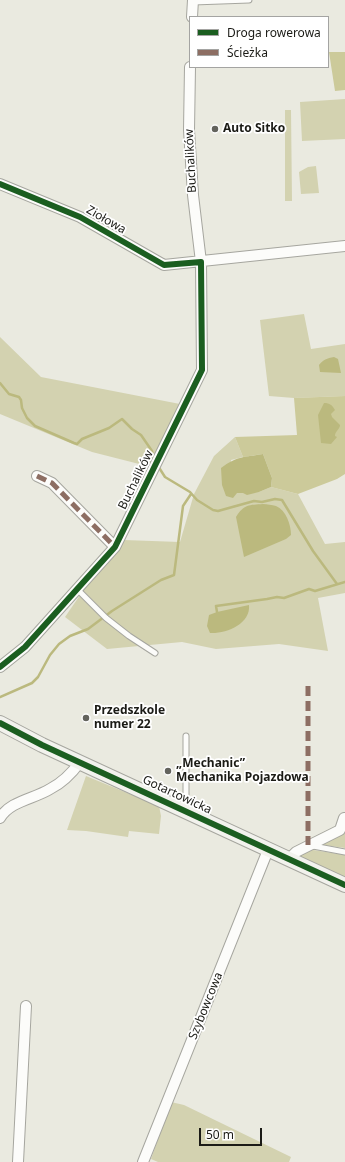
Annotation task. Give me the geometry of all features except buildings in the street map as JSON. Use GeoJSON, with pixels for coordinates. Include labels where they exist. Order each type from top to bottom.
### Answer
{"type":"FeatureCollection","features":[{"type":"Feature","properties":{"kind":"street"},"geometry":{"type":"LineString","coordinates":[[192,16],[193,1]]}},
{"type":"Feature","properties":{"kind":"street","name":"Buchalików"},"geometry":{"type":"LineString","coordinates":[[0,667],[25,647],[115,547],[202,370],[201,262],[192,195],[189,130],[190,68]]}},
{"type":"Feature","properties":{"kind":"street","name":"Ziołowa"},"geometry":{"type":"LineString","coordinates":[[0,184],[80,217],[164,265],[345,246]]}},
{"type":"Feature","properties":{"kind":"street"},"geometry":{"type":"LineString","coordinates":[[37,476],[52,483],[115,547]]}},
{"type":"Feature","properties":{"kind":"street","name":"Gotartowicka"},"geometry":{"type":"LineString","coordinates":[[0,723],[80,762],[345,885]]}},
{"type":"Feature","properties":{"kind":"street"},"geometry":{"type":"LineString","coordinates":[[0,818],[4,810],[50,789],[72,774],[80,762]]}},
{"type":"Feature","properties":{"kind":"street"},"geometry":{"type":"LineString","coordinates":[[289,859],[296,852],[308,845],[340,830],[344,818]]}},
{"type":"Feature","properties":{"kind":"street","name":"Szybowcowa"},"geometry":{"type":"LineString","coordinates":[[143,1162],[268,850]]}},
{"type":"Feature","properties":{"kind":"street"},"geometry":{"type":"LineString","coordinates":[[18,1162],[26,1006]]}},
{"type":"Feature","properties":{"kind":"lane"},"geometry":{"type":"LineString","coordinates":[[193,1],[249,0]]}},
{"type":"Feature","properties":{"kind":"lane"},"geometry":{"type":"LineString","coordinates":[[77,589],[104,616],[129,636],[155,653]]}},
{"type":"Feature","properties":{"kind":"lane"},"geometry":{"type":"LineString","coordinates":[[183,810],[186,800],[186,736]]}},
{"type":"Feature","properties":{"kind":"lane"},"geometry":{"type":"LineString","coordinates":[[308,845],[345,852]]}},
{"type":"Feature","properties":{"kind":"green space"},"geometry":{"type":"Polygon","coordinates":[[[345,99],[345,139],[302,141],[300,102],[345,99]]]}},
{"type":"Feature","properties":{"kind":"green space"},"geometry":{"type":"Polygon","coordinates":[[[285,110],[291,110],[292,201],[285,201],[285,110]]]}},
{"type":"Feature","properties":{"kind":"green space"},"geometry":{"type":"Polygon","coordinates":[[[316,166],[319,193],[301,194],[299,172],[308,167],[316,166]]]}},
{"type":"Feature","properties":{"kind":"green space"},"geometry":{"type":"Polygon","coordinates":[[[304,314],[311,349],[345,344],[345,396],[294,398],[269,396],[260,320],[304,314]]]}},
{"type":"Feature","properties":{"kind":"green space"},"geometry":{"type":"Polygon","coordinates":[[[0,337],[41,377],[180,404],[151,467],[92,452],[0,414],[0,337]]]}},
{"type":"Feature","properties":{"kind":"green space"},"geometry":{"type":"Polygon","coordinates":[[[235,437],[243,457],[231,460],[237,493],[259,492],[271,487],[298,494],[325,544],[345,542],[345,593],[318,598],[328,651],[279,644],[216,649],[182,642],[107,649],[65,617],[87,585],[124,540],[180,542],[194,494],[214,456],[235,437]]]}},
{"type":"Feature","properties":{"kind":"green space"},"geometry":{"type":"Polygon","coordinates":[[[86,776],[159,806],[161,816],[159,834],[129,831],[128,837],[67,830],[86,776]]]}},
{"type":"Feature","properties":{"kind":"green space"},"geometry":{"type":"Polygon","coordinates":[[[345,830],[345,848],[316,844],[345,830]]]}},
{"type":"Feature","properties":{"kind":"green space"},"geometry":{"type":"Polygon","coordinates":[[[307,849],[345,855],[345,883],[296,855],[307,849]]]}},
{"type":"Feature","properties":{"kind":"green space"},"geometry":{"type":"Polygon","coordinates":[[[171,1102],[184,1105],[291,1157],[289,1162],[158,1162],[151,1159],[171,1102]]]}},
{"type":"Feature","properties":{"kind":"shaded area"},"geometry":{"type":"Polygon","coordinates":[[[329,52],[345,52],[345,90],[335,91],[329,52]]]}},
{"type":"Feature","properties":{"kind":"shaded area"},"geometry":{"type":"Polygon","coordinates":[[[334,357],[338,359],[341,373],[320,372],[319,365],[325,360],[334,357]]]}},
{"type":"Feature","properties":{"kind":"shaded area"},"geometry":{"type":"Polygon","coordinates":[[[345,396],[345,474],[337,479],[298,494],[271,487],[272,478],[263,454],[243,457],[235,437],[297,435],[294,398],[345,396]]]}},
{"type":"Feature","properties":{"kind":"shaded area"},"geometry":{"type":"Polygon","coordinates":[[[324,403],[333,407],[335,410],[331,414],[332,417],[340,425],[335,434],[337,437],[331,444],[321,443],[318,415],[324,403]]]}},
{"type":"Feature","properties":{"kind":"shaded area"},"geometry":{"type":"Polygon","coordinates":[[[263,454],[272,478],[271,487],[247,495],[237,493],[233,498],[226,496],[222,485],[221,468],[237,459],[263,454]]]}},
{"type":"Feature","properties":{"kind":"shaded area"},"geometry":{"type":"Polygon","coordinates":[[[263,504],[276,506],[283,511],[289,522],[291,535],[286,539],[244,557],[236,517],[244,507],[263,504]]]}},
{"type":"Feature","properties":{"kind":"shaded area"},"geometry":{"type":"Polygon","coordinates":[[[249,605],[249,612],[242,622],[230,630],[210,633],[207,626],[209,615],[249,605]]]}},
{"type":"Feature","properties":{"kind":"waterway"},"geometry":{"type":"LineString","coordinates":[[0,383],[9,394],[19,397],[27,418],[35,426],[77,444],[82,439],[109,428],[122,419],[132,429],[141,435],[152,451],[153,456],[151,462]]}},
{"type":"Feature","properties":{"kind":"waterway"},"geometry":{"type":"LineString","coordinates":[[158,466],[165,477],[190,492],[197,500],[213,510],[218,511],[254,501],[262,502],[275,499],[282,500],[313,551],[337,584]]}},
{"type":"Feature","properties":{"kind":"waterway"},"geometry":{"type":"LineString","coordinates":[[0,697],[32,683],[38,677],[50,655],[59,644],[70,636],[88,629],[112,611],[161,580],[174,575],[183,506],[191,494]]}},
{"type":"Feature","properties":{"kind":"waterway"},"geometry":{"type":"LineString","coordinates":[[217,612],[216,606],[277,597],[284,598],[309,589],[315,591],[345,582]]}},
{"type":"Feature","properties":{"kind":"marked path"},"geometry":{"type":"LineString","coordinates":[[37,476],[52,483],[115,547]]}},
{"type":"Feature","properties":{"kind":"marked path"},"geometry":{"type":"LineString","coordinates":[[308,686],[308,845]]}},
{"type":"Feature","properties":{"kind":"cycle path"},"geometry":{"type":"LineString","coordinates":[[0,184],[80,217],[164,265],[201,262],[202,370],[115,547],[25,647],[0,667]]}},
{"type":"Feature","properties":{"kind":"cycle path"},"geometry":{"type":"LineString","coordinates":[[0,723],[42,745],[345,885]]}},
{"type":"Feature","properties":{"kind":"place","name":"Auto Sitko"},"geometry":{"type":"Point","coordinates":[215,129]}},
{"type":"Feature","properties":{"kind":"place","name":"Przedszkole numer 22"},"geometry":{"type":"Point","coordinates":[86,718]}},
{"type":"Feature","properties":{"kind":"place","name":"„Mechanic” Mechanika Pojazdowa"},"geometry":{"type":"Point","coordinates":[168,771]}}]}
